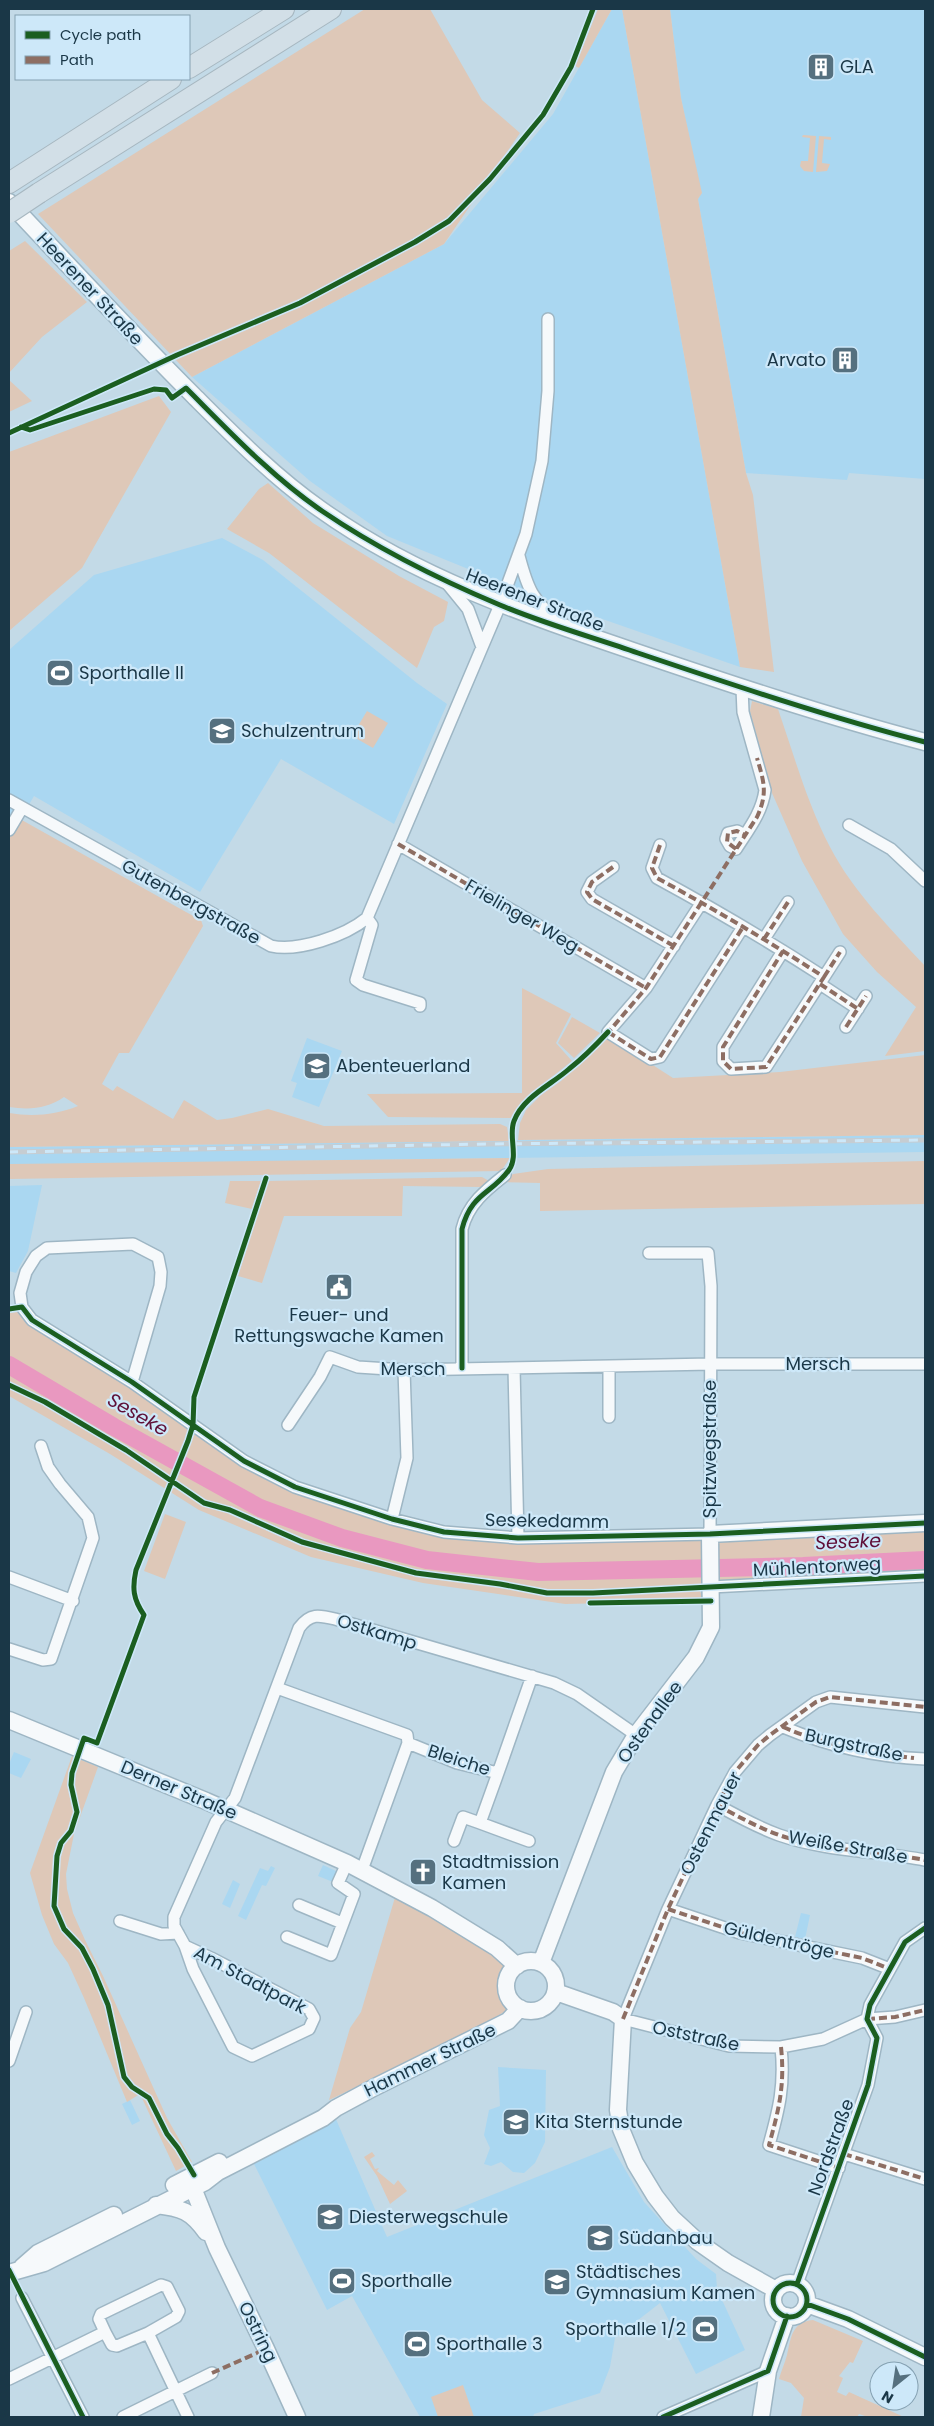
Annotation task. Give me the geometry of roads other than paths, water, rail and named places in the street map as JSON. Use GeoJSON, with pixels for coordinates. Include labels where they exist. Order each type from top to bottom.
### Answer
{"type":"FeatureCollection","features":[{"type":"Feature","properties":{"kind":"highway"},"geometry":{"type":"LineString","coordinates":[[190,67],[284,9]]}},
{"type":"Feature","properties":{"kind":"highway"},"geometry":{"type":"LineString","coordinates":[[9,213],[331,9]]}},
{"type":"Feature","properties":{"kind":"highway"},"geometry":{"type":"LineString","coordinates":[[17,177],[170,80]]}},
{"type":"Feature","properties":{"kind":"street","name":"Heerener Straße"},"geometry":{"type":"LineString","coordinates":[[9,202],[139,341],[232,434],[282,480],[322,511],[398,558],[500,605],[566,629],[742,688],[925,742]]}},
{"type":"Feature","properties":{"kind":"street"},"geometry":{"type":"LineString","coordinates":[[420,1006],[420,1003],[362,985],[356,980],[372,925],[367,918],[519,556],[532,512],[542,461],[548,391],[548,319]]}},
{"type":"Feature","properties":{"kind":"street"},"geometry":{"type":"LineString","coordinates":[[519,556],[527,584],[533,596],[566,629]]}},
{"type":"Feature","properties":{"kind":"street"},"geometry":{"type":"LineString","coordinates":[[445,581],[468,609],[482,647]]}},
{"type":"Feature","properties":{"kind":"street"},"geometry":{"type":"LineString","coordinates":[[742,688],[743,712],[765,790],[764,803],[745,835]]}},
{"type":"Feature","properties":{"kind":"street","name":"Gutenbergstraße"},"geometry":{"type":"LineString","coordinates":[[9,800],[271,946],[296,948],[334,936],[360,924],[367,918]]}},
{"type":"Feature","properties":{"kind":"street"},"geometry":{"type":"LineString","coordinates":[[9,830],[22,808]]}},
{"type":"Feature","properties":{"kind":"street"},"geometry":{"type":"LineString","coordinates":[[849,824],[891,849],[925,881]]}},
{"type":"Feature","properties":{"kind":"street","name":"Frielinger Weg"},"geometry":{"type":"LineString","coordinates":[[398,844],[646,988]]}},
{"type":"Feature","properties":{"kind":"street"},"geometry":{"type":"LineString","coordinates":[[660,845],[652,868],[657,878],[702,902],[784,951],[858,1009]]}},
{"type":"Feature","properties":{"kind":"street"},"geometry":{"type":"LineString","coordinates":[[613,867],[592,882],[587,892],[592,900],[674,946]]}},
{"type":"Feature","properties":{"kind":"street"},"geometry":{"type":"LineString","coordinates":[[702,902],[646,988],[608,1032],[651,1059],[660,1057],[743,927]]}},
{"type":"Feature","properties":{"kind":"street"},"geometry":{"type":"LineString","coordinates":[[764,939],[788,902]]}},
{"type":"Feature","properties":{"kind":"street"},"geometry":{"type":"LineString","coordinates":[[784,951],[723,1047],[721,1055],[726,1066],[737,1069],[766,1067],[840,952]]}},
{"type":"Feature","properties":{"kind":"street"},"geometry":{"type":"LineString","coordinates":[[846,1027],[866,996]]}},
{"type":"Feature","properties":{"kind":"street"},"geometry":{"type":"LineString","coordinates":[[462,1368],[462,1229],[467,1213],[476,1200],[505,1175]]}},
{"type":"Feature","properties":{"kind":"street","name":"Sesekedamm"},"geometry":{"type":"LineString","coordinates":[[132,1382],[160,1286],[161,1272],[158,1257],[133,1244],[47,1248],[36,1256],[26,1272],[20,1293],[22,1307],[32,1320],[132,1382],[244,1461],[294,1487],[392,1519],[444,1532],[518,1538],[710,1534],[925,1523]]}},
{"type":"Feature","properties":{"kind":"street"},"geometry":{"type":"LineString","coordinates":[[650,1253],[708,1253],[711,1286],[711,1364]]}},
{"type":"Feature","properties":{"kind":"street","name":"Mersch"},"geometry":{"type":"LineString","coordinates":[[288,1425],[320,1377],[330,1356],[358,1367],[404,1370],[711,1364],[925,1364]]}},
{"type":"Feature","properties":{"kind":"street","name":"Spitzwegstraße"},"geometry":{"type":"LineString","coordinates":[[710,1534],[711,1364]]}},
{"type":"Feature","properties":{"kind":"street"},"geometry":{"type":"LineString","coordinates":[[609,1367],[609,1417]]}},
{"type":"Feature","properties":{"kind":"street"},"geometry":{"type":"LineString","coordinates":[[514,1368],[518,1538]]}},
{"type":"Feature","properties":{"kind":"street"},"geometry":{"type":"LineString","coordinates":[[392,1519],[407,1458],[404,1370]]}},
{"type":"Feature","properties":{"kind":"street"},"geometry":{"type":"LineString","coordinates":[[9,1649],[43,1660],[51,1659],[94,1538],[88,1517],[48,1467],[41,1446]]}},
{"type":"Feature","properties":{"kind":"street","name":"Ostenallee"},"geometry":{"type":"LineString","coordinates":[[541,1963],[614,1772],[636,1735],[680,1679],[704,1643],[711,1627],[710,1534]]}},
{"type":"Feature","properties":{"kind":"street","name":"Mühlentorweg"},"geometry":{"type":"LineString","coordinates":[[711,1582],[925,1576]]}},
{"type":"Feature","properties":{"kind":"street"},"geometry":{"type":"LineString","coordinates":[[9,1577],[73,1601]]}},
{"type":"Feature","properties":{"kind":"street","name":"Ostkamp"},"geometry":{"type":"LineString","coordinates":[[226,1810],[235,1798],[300,1628],[305,1620],[318,1615],[532,1676],[577,1694],[636,1735]]}},
{"type":"Feature","properties":{"kind":"street","name":"Bleiche"},"geometry":{"type":"LineString","coordinates":[[408,1743],[457,1763],[498,1773],[532,1676]]}},
{"type":"Feature","properties":{"kind":"street","name":"Bleiche"},"geometry":{"type":"LineString","coordinates":[[277,1688],[407,1735],[408,1743],[355,1867]]}},
{"type":"Feature","properties":{"kind":"street","name":"Ostenmauer"},"geometry":{"type":"LineString","coordinates":[[623,2019],[668,1909],[716,1805],[740,1765],[758,1745],[816,1702],[830,1697],[925,1707]]}},
{"type":"Feature","properties":{"kind":"street","name":"Derner Straße"},"geometry":{"type":"LineString","coordinates":[[10,1725],[226,1810],[355,1867],[432,1908],[497,1948],[517,1966]]}},
{"type":"Feature","properties":{"kind":"street","name":"Burgstraße"},"geometry":{"type":"LineString","coordinates":[[783,1727],[810,1739],[844,1747],[920,1758]]}},
{"type":"Feature","properties":{"kind":"street"},"geometry":{"type":"LineString","coordinates":[[480,1823],[498,1773]]}},
{"type":"Feature","properties":{"kind":"street","name":"Weiße Straße"},"geometry":{"type":"LineString","coordinates":[[716,1805],[779,1835],[826,1846],[925,1860]]}},
{"type":"Feature","properties":{"kind":"street","name":"Am Stadtpark"},"geometry":{"type":"LineString","coordinates":[[185,1946],[301,2004],[313,2014],[312,2025],[309,2029],[252,2056],[233,2047],[193,1969],[185,1946],[174,1926],[174,1917],[216,1822],[226,1810]]}},
{"type":"Feature","properties":{"kind":"street"},"geometry":{"type":"LineString","coordinates":[[454,1840],[463,1817],[529,1841]]}},
{"type":"Feature","properties":{"kind":"street"},"geometry":{"type":"LineString","coordinates":[[287,1936],[331,1955],[354,1894],[338,1883],[355,1867]]}},
{"type":"Feature","properties":{"kind":"street"},"geometry":{"type":"LineString","coordinates":[[299,1906],[342,1923]]}},
{"type":"Feature","properties":{"kind":"street","name":"Güldentröge"},"geometry":{"type":"LineString","coordinates":[[668,1909],[740,1933],[862,1958],[890,1969]]}},
{"type":"Feature","properties":{"kind":"street","name":"Am Stadtpark"},"geometry":{"type":"LineString","coordinates":[[120,1921],[161,1934],[178,1933]]}},
{"type":"Feature","properties":{"kind":"street"},"geometry":{"type":"LineString","coordinates":[[925,1928],[906,1942],[870,2005],[867,2019],[895,2017],[925,2010]]}},
{"type":"Feature","properties":{"kind":"street"},"geometry":{"type":"LineString","coordinates":[[533,1961],[541,1963],[554,1975],[556,1992],[551,2002],[542,2009],[531,2011],[520,2008],[514,2003],[507,1988],[507,1979],[517,1966],[533,1961]]}},
{"type":"Feature","properties":{"kind":"street","name":"Oststraße"},"geometry":{"type":"LineString","coordinates":[[556,1992],[614,2012],[623,2019],[730,2046],[781,2047],[829,2037],[867,2019]]}},
{"type":"Feature","properties":{"kind":"street","name":"Hammer Straße"},"geometry":{"type":"LineString","coordinates":[[12,2271],[38,2253],[187,2185],[205,2182],[218,2172],[323,2118],[336,2108],[374,2086],[508,2021],[520,2008]]}},
{"type":"Feature","properties":{"kind":"street"},"geometry":{"type":"LineString","coordinates":[[9,2061],[26,2012]]}},
{"type":"Feature","properties":{"kind":"street"},"geometry":{"type":"LineString","coordinates":[[623,2019],[618,2110],[621,2129],[635,2163],[655,2196],[672,2218],[698,2242],[728,2263],[776,2290]]}},
{"type":"Feature","properties":{"kind":"street","name":"Nordstraße"},"geometry":{"type":"LineString","coordinates":[[797,2284],[868,2085],[876,2049],[875,2031],[867,2019]]}},
{"type":"Feature","properties":{"kind":"street"},"geometry":{"type":"LineString","coordinates":[[781,2047],[781,2104],[769,2145],[839,2168]]}},
{"type":"Feature","properties":{"kind":"street"},"geometry":{"type":"LineString","coordinates":[[844,2154],[925,2179]]}},
{"type":"Feature","properties":{"kind":"street","name":"Hammer Straße"},"geometry":{"type":"LineString","coordinates":[[12,2271],[44,2263],[156,2206],[187,2185]]}},
{"type":"Feature","properties":{"kind":"street","name":"Ostring"},"geometry":{"type":"LineString","coordinates":[[187,2185],[195,2217],[217,2248]]}},
{"type":"Feature","properties":{"kind":"street","name":"Ostring"},"geometry":{"type":"LineString","coordinates":[[187,2185],[297,2417]]}},
{"type":"Feature","properties":{"kind":"street"},"geometry":{"type":"LineString","coordinates":[[156,2206],[178,2208],[195,2217]]}},
{"type":"Feature","properties":{"kind":"street"},"geometry":{"type":"LineString","coordinates":[[786,2284],[797,2284],[804,2291],[807,2304],[798,2315],[787,2316],[774,2306],[774,2295],[776,2290],[786,2284]]}},
{"type":"Feature","properties":{"kind":"street"},"geometry":{"type":"LineString","coordinates":[[161,2285],[167,2287],[179,2311],[176,2317],[148,2333],[117,2346],[112,2345],[106,2332],[99,2319],[101,2314],[161,2285]]}},
{"type":"Feature","properties":{"kind":"street"},"geometry":{"type":"LineString","coordinates":[[22,2298],[83,2417]]}},
{"type":"Feature","properties":{"kind":"street"},"geometry":{"type":"LineString","coordinates":[[807,2304],[848,2319],[925,2356]]}},
{"type":"Feature","properties":{"kind":"street"},"geometry":{"type":"LineString","coordinates":[[761,2417],[768,2371],[787,2316]]}},
{"type":"Feature","properties":{"kind":"street"},"geometry":{"type":"LineString","coordinates":[[9,2379],[106,2332]]}},
{"type":"Feature","properties":{"kind":"street"},"geometry":{"type":"LineString","coordinates":[[148,2333],[188,2417]]}},
{"type":"Feature","properties":{"kind":"street"},"geometry":{"type":"LineString","coordinates":[[663,2417],[768,2371]]}},
{"type":"Feature","properties":{"kind":"street"},"geometry":{"type":"LineString","coordinates":[[123,2417],[212,2373]]}},
{"type":"Feature","properties":{"kind":"waterway","name":"Seseke"},"geometry":{"type":"LineString","coordinates":[[9,1365],[114,1427],[260,1508],[342,1538],[427,1560],[538,1572],[803,1566],[925,1560]]}},
{"type":"Feature","properties":{"kind":"railway"},"geometry":{"type":"LineString","coordinates":[[9,1152],[489,1144],[925,1140]]}},
{"type":"Feature","properties":{"kind":"place","name":"GLA"},"geometry":{"type":"Point","coordinates":[821,67]}},
{"type":"Feature","properties":{"kind":"place","name":"Arvato"},"geometry":{"type":"Point","coordinates":[845,360]}},
{"type":"Feature","properties":{"kind":"place","name":"Sporthalle II"},"geometry":{"type":"Point","coordinates":[60,673]}},
{"type":"Feature","properties":{"kind":"place","name":"Schulzentrum"},"geometry":{"type":"Point","coordinates":[222,731]}},
{"type":"Feature","properties":{"kind":"place","name":"Abenteuerland"},"geometry":{"type":"Point","coordinates":[317,1066]}},
{"type":"Feature","properties":{"kind":"place","name":"Feuer- und Rettungswache Kamen"},"geometry":{"type":"Point","coordinates":[339,1287]}},
{"type":"Feature","properties":{"kind":"place","name":"Stadtmission Kamen"},"geometry":{"type":"Point","coordinates":[423,1872]}},
{"type":"Feature","properties":{"kind":"place","name":"Kita Sternstunde"},"geometry":{"type":"Point","coordinates":[516,2122]}},
{"type":"Feature","properties":{"kind":"place","name":"Diesterwegschule"},"geometry":{"type":"Point","coordinates":[330,2217]}},
{"type":"Feature","properties":{"kind":"place","name":"Südanbau"},"geometry":{"type":"Point","coordinates":[600,2238]}},
{"type":"Feature","properties":{"kind":"place","name":"Sporthalle"},"geometry":{"type":"Point","coordinates":[342,2281]}},
{"type":"Feature","properties":{"kind":"place","name":"Städtisches Gymnasium Kamen"},"geometry":{"type":"Point","coordinates":[557,2282]}},
{"type":"Feature","properties":{"kind":"place","name":"Sporthalle 1/2"},"geometry":{"type":"Point","coordinates":[705,2329]}},
{"type":"Feature","properties":{"kind":"place","name":"Sporthalle 3"},"geometry":{"type":"Point","coordinates":[417,2344]}}]}
